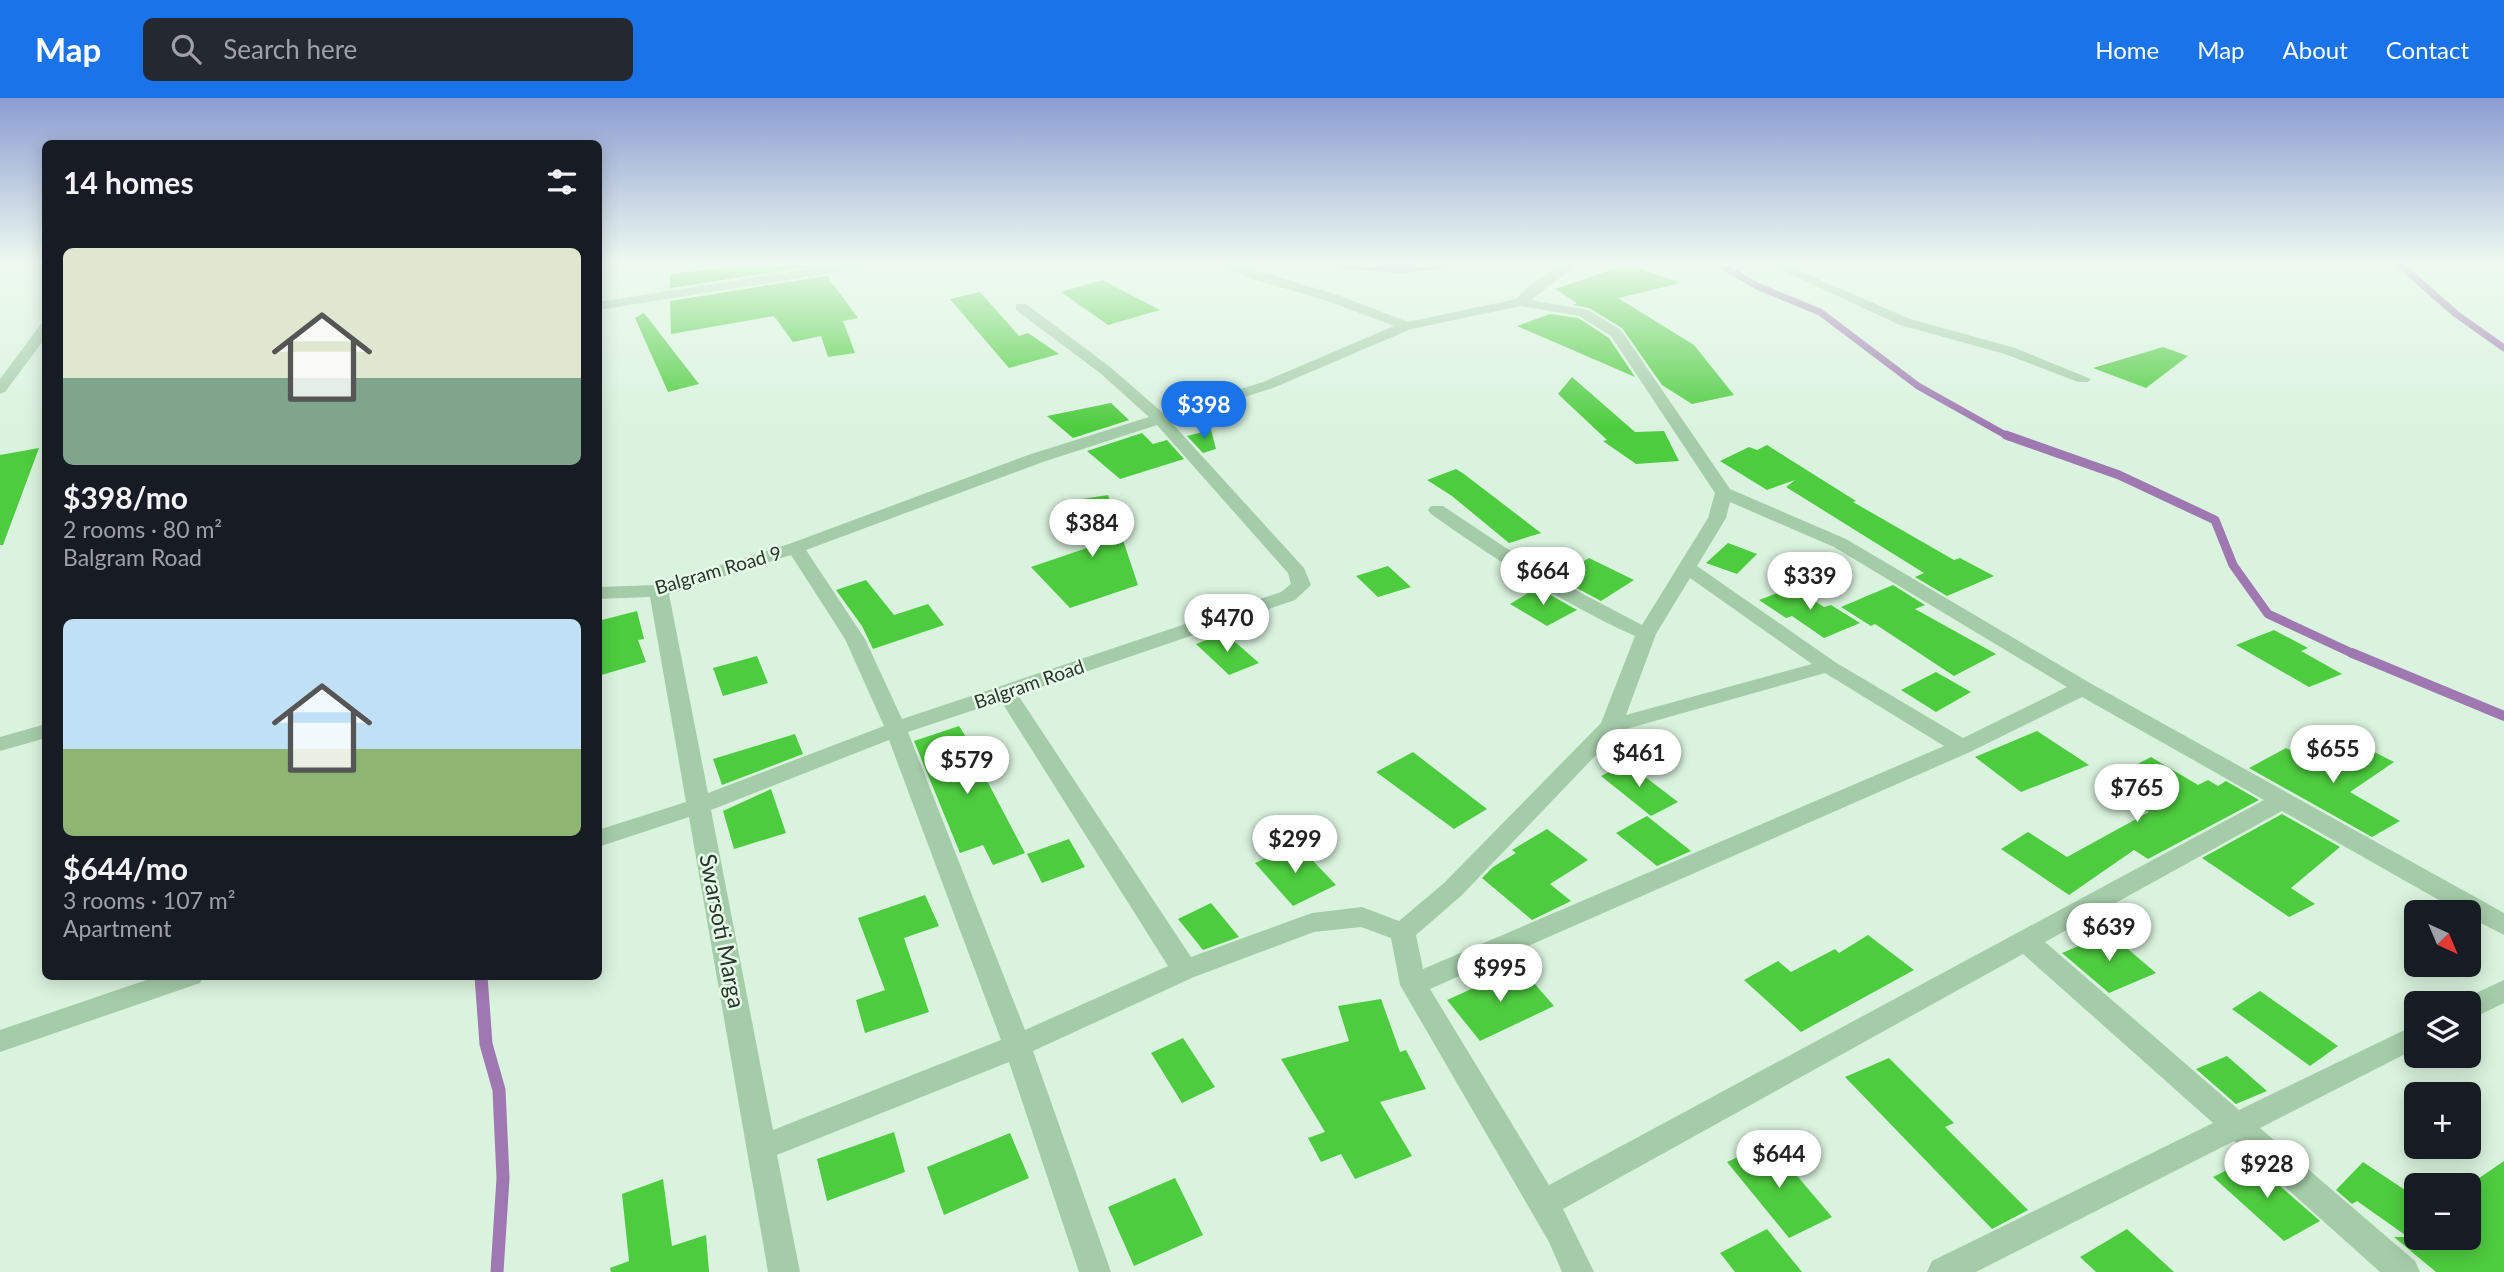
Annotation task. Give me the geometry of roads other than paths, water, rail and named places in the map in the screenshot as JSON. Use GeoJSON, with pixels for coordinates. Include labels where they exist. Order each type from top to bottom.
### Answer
{"type":"FeatureCollection","features":[{"type":"Feature","properties":{"kind":"street"},"geometry":{"type":"LineString","coordinates":[[1037,319],[1105,370],[1160,419]]}},
{"type":"Feature","properties":{"kind":"street"},"geometry":{"type":"LineString","coordinates":[[1388,319],[1407,326]]}},
{"type":"Feature","properties":{"kind":"street","name":"Balgram Road 9"},"geometry":{"type":"LineString","coordinates":[[602,593],[659,591],[795,548],[1037,458],[1268,385],[1347,349],[1407,326],[1441,319]]}},
{"type":"Feature","properties":{"kind":"street"},"geometry":{"type":"LineString","coordinates":[[1593,319],[1616,333],[1724,493],[1840,543],[2083,688],[2504,925]]}},
{"type":"Feature","properties":{"kind":"street"},"geometry":{"type":"LineString","coordinates":[[1898,319],[2023,355],[2083,379]]}},
{"type":"Feature","properties":{"kind":"street"},"geometry":{"type":"LineString","coordinates":[[0,389],[42,332]]}},
{"type":"Feature","properties":{"kind":"street","name":"Balgram Road"},"geometry":{"type":"LineString","coordinates":[[602,838],[698,806],[896,729],[1288,596],[1301,585],[1297,572],[1160,419]]}},
{"type":"Feature","properties":{"kind":"street"},"geometry":{"type":"LineString","coordinates":[[1403,932],[1453,889],[1611,726],[1646,634],[1685,566],[1717,518],[1724,493]]}},
{"type":"Feature","properties":{"kind":"street"},"geometry":{"type":"LineString","coordinates":[[1437,510],[1519,568],[1604,616],[1646,634]]}},
{"type":"Feature","properties":{"kind":"street"},"geometry":{"type":"LineString","coordinates":[[795,548],[855,639],[896,729],[1017,1046],[1095,1272]]}},
{"type":"Feature","properties":{"kind":"street"},"geometry":{"type":"LineString","coordinates":[[1685,566],[1828,666],[1962,747]]}},
{"type":"Feature","properties":{"kind":"street","name":"Swarsoti Marga"},"geometry":{"type":"LineString","coordinates":[[659,591],[784,1272]]}},
{"type":"Feature","properties":{"kind":"street"},"geometry":{"type":"LineString","coordinates":[[1611,726],[1828,666]]}},
{"type":"Feature","properties":{"kind":"street"},"geometry":{"type":"LineString","coordinates":[[1413,985],[1962,747],[2083,688]]}},
{"type":"Feature","properties":{"kind":"street"},"geometry":{"type":"LineString","coordinates":[[1006,692],[1185,970]]}},
{"type":"Feature","properties":{"kind":"street"},"geometry":{"type":"LineString","coordinates":[[0,744],[42,733]]}},
{"type":"Feature","properties":{"kind":"street"},"geometry":{"type":"LineString","coordinates":[[1543,1204],[2283,800]]}},
{"type":"Feature","properties":{"kind":"street"},"geometry":{"type":"LineString","coordinates":[[763,1147],[1017,1046],[1185,970],[1312,923],[1362,917],[1403,932]]}},
{"type":"Feature","properties":{"kind":"street"},"geometry":{"type":"LineString","coordinates":[[1403,932],[1413,985],[1543,1204],[1578,1272]]}},
{"type":"Feature","properties":{"kind":"street"},"geometry":{"type":"LineString","coordinates":[[2026,941],[2404,1272]]}},
{"type":"Feature","properties":{"kind":"street"},"geometry":{"type":"LineString","coordinates":[[0,1041],[179,980]]}},
{"type":"Feature","properties":{"kind":"street"},"geometry":{"type":"LineString","coordinates":[[2481,1003],[2504,991]]}},
{"type":"Feature","properties":{"kind":"street"},"geometry":{"type":"LineString","coordinates":[[1943,1272],[2404,1041]]}},
{"type":"Feature","properties":{"kind":"waterway"},"geometry":{"type":"LineString","coordinates":[[1829,319],[1918,386],[2009,437]]}},
{"type":"Feature","properties":{"kind":"waterway"},"geometry":{"type":"LineString","coordinates":[[2463,319],[2504,348]]}},
{"type":"Feature","properties":{"kind":"waterway"},"geometry":{"type":"LineString","coordinates":[[2006,435],[2119,475],[2215,520],[2233,565],[2268,614],[2356,655]]}},
{"type":"Feature","properties":{"kind":"waterway"},"geometry":{"type":"LineString","coordinates":[[2352,653],[2504,716]]}},
{"type":"Feature","properties":{"kind":"waterway"},"geometry":{"type":"LineString","coordinates":[[481,980],[486,1044],[499,1090],[503,1178],[497,1272]]}}]}
